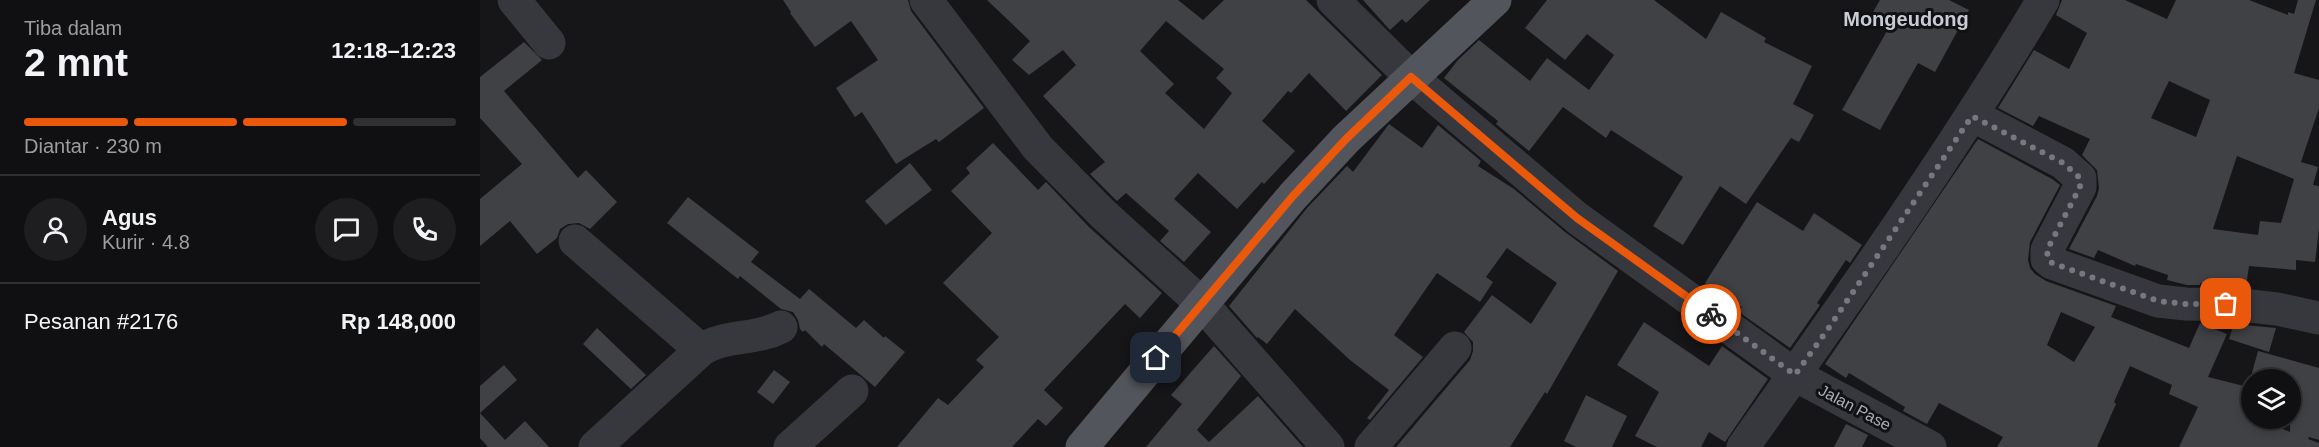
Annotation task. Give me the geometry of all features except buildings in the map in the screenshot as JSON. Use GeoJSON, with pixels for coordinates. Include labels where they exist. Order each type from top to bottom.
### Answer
{"type":"FeatureCollection","features":[{"type":"Feature","properties":{"kind":"main road"},"geometry":{"type":"LineString","coordinates":[[1082,447],[1300,188],[1346,139],[1495,0]]}},
{"type":"Feature","properties":{"kind":"street"},"geometry":{"type":"LineString","coordinates":[[514,0],[549,43]]}},
{"type":"Feature","properties":{"kind":"street"},"geometry":{"type":"LineString","coordinates":[[926,0],[1038,148],[1102,213],[1202,304],[1328,447]]}},
{"type":"Feature","properties":{"kind":"street","name":"Jalan Pase"},"geometry":{"type":"LineString","coordinates":[[1333,0],[1411,77],[1577,218],[1795,375],[1930,447]]}},
{"type":"Feature","properties":{"kind":"street"},"geometry":{"type":"LineString","coordinates":[[1743,447],[1828,329],[1972,116],[2043,0]]}},
{"type":"Feature","properties":{"kind":"street"},"geometry":{"type":"LineString","coordinates":[[1972,116],[2063,163],[2080,178],[2080,187],[2047,250],[2048,259],[2052,263],[2158,301],[2242,305],[2277,309],[2319,318]]}},
{"type":"Feature","properties":{"kind":"street"},"geometry":{"type":"LineString","coordinates":[[575,242],[701,350]]}},
{"type":"Feature","properties":{"kind":"street"},"geometry":{"type":"LineString","coordinates":[[595,447],[701,350],[712,343],[767,334],[781,327]]}},
{"type":"Feature","properties":{"kind":"street"},"geometry":{"type":"LineString","coordinates":[[1371,447],[1455,348]]}},
{"type":"Feature","properties":{"kind":"street"},"geometry":{"type":"LineString","coordinates":[[790,447],[852,391]]}},
{"type":"Feature","properties":{"kind":"way so far"},"geometry":{"type":"LineString","coordinates":[[1711,314],[1795,375],[1972,116],[2063,163],[2080,178],[2080,187],[2047,250],[2048,259],[2052,263],[2130,293],[2158,301],[2226,304]]}},
{"type":"Feature","properties":{"kind":"district","name":"Mongeudong"},"geometry":{"type":"Point","coordinates":[1906,19]}},
{"type":"Feature","properties":{"kind":"route"},"geometry":{"type":"LineString","coordinates":[[1156,358],[1293,196],[1346,139],[1411,77],[1577,218],[1711,314]]}}]}
